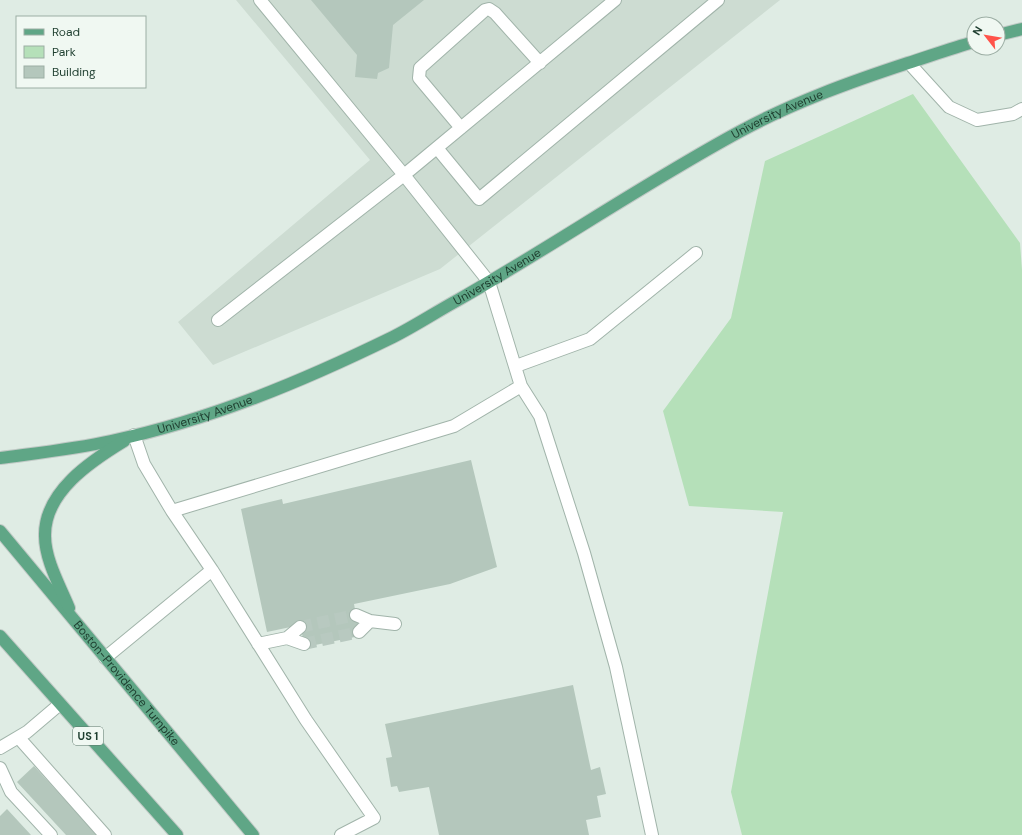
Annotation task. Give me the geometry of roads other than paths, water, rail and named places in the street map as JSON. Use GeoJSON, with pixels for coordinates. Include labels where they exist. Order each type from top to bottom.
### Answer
{"type":"FeatureCollection","features":[{"type":"Feature","properties":{"kind":"main road"},"geometry":{"type":"LineString","coordinates":[[1006,32],[1022,29]]}},
{"type":"Feature","properties":{"kind":"main road","name":"University Avenue"},"geometry":{"type":"LineString","coordinates":[[0,458],[59,450],[134,435],[207,415],[292,384],[395,336],[489,282],[686,162],[742,130],[793,106],[853,81],[966,45]]}},
{"type":"Feature","properties":{"kind":"main road"},"geometry":{"type":"LineString","coordinates":[[75,621],[48,554],[45,536],[47,519],[54,502],[74,478],[102,455],[134,435]]}},
{"type":"Feature","properties":{"kind":"main road","name":"Boston-Providence Turnpike"},"geometry":{"type":"LineString","coordinates":[[0,531],[254,835]]}},
{"type":"Feature","properties":{"kind":"main road","name":"US 1"},"geometry":{"type":"LineString","coordinates":[[0,636],[4,647],[60,704],[177,835]]}},
{"type":"Feature","properties":{"kind":"lane"},"geometry":{"type":"LineString","coordinates":[[260,0],[404,175],[489,282],[521,386],[540,416],[584,553],[616,667],[652,835]]}},
{"type":"Feature","properties":{"kind":"lane"},"geometry":{"type":"LineString","coordinates":[[218,320],[404,175],[615,0]]}},
{"type":"Feature","properties":{"kind":"lane"},"geometry":{"type":"LineString","coordinates":[[437,148],[478,199],[718,0]]}},
{"type":"Feature","properties":{"kind":"lane"},"geometry":{"type":"LineString","coordinates":[[461,128],[419,78],[420,68],[485,10],[489,9],[494,13],[540,63]]}},
{"type":"Feature","properties":{"kind":"lane"},"geometry":{"type":"LineString","coordinates":[[909,63],[949,107],[977,120],[1013,114],[1022,110]]}},
{"type":"Feature","properties":{"kind":"lane"},"geometry":{"type":"LineString","coordinates":[[516,366],[590,339],[696,253]]}},
{"type":"Feature","properties":{"kind":"lane"},"geometry":{"type":"LineString","coordinates":[[172,511],[454,426],[521,386]]}},
{"type":"Feature","properties":{"kind":"lane"},"geometry":{"type":"LineString","coordinates":[[134,435],[144,464],[172,511],[212,570],[306,720],[374,818],[341,835]]}},
{"type":"Feature","properties":{"kind":"lane"},"geometry":{"type":"LineString","coordinates":[[105,658],[212,570]]}},
{"type":"Feature","properties":{"kind":"lane"},"geometry":{"type":"LineString","coordinates":[[356,615],[370,621],[395,624]]}},
{"type":"Feature","properties":{"kind":"lane"},"geometry":{"type":"LineString","coordinates":[[359,632],[370,621]]}},
{"type":"Feature","properties":{"kind":"lane"},"geometry":{"type":"LineString","coordinates":[[258,644],[287,638],[300,627]]}},
{"type":"Feature","properties":{"kind":"lane"},"geometry":{"type":"LineString","coordinates":[[287,638],[304,644]]}},
{"type":"Feature","properties":{"kind":"lane"},"geometry":{"type":"LineString","coordinates":[[0,748],[19,738],[60,704]]}},
{"type":"Feature","properties":{"kind":"lane"},"geometry":{"type":"LineString","coordinates":[[19,738],[105,835]]}},
{"type":"Feature","properties":{"kind":"lane"},"geometry":{"type":"LineString","coordinates":[[0,768],[11,792],[51,835]]}},
{"type":"Feature","properties":{"kind":"tunnel"},"geometry":{"type":"LineString","coordinates":[[300,627],[356,615]]}},
{"type":"Feature","properties":{"kind":"tunnel"},"geometry":{"type":"LineString","coordinates":[[304,644],[359,632]]}}]}
